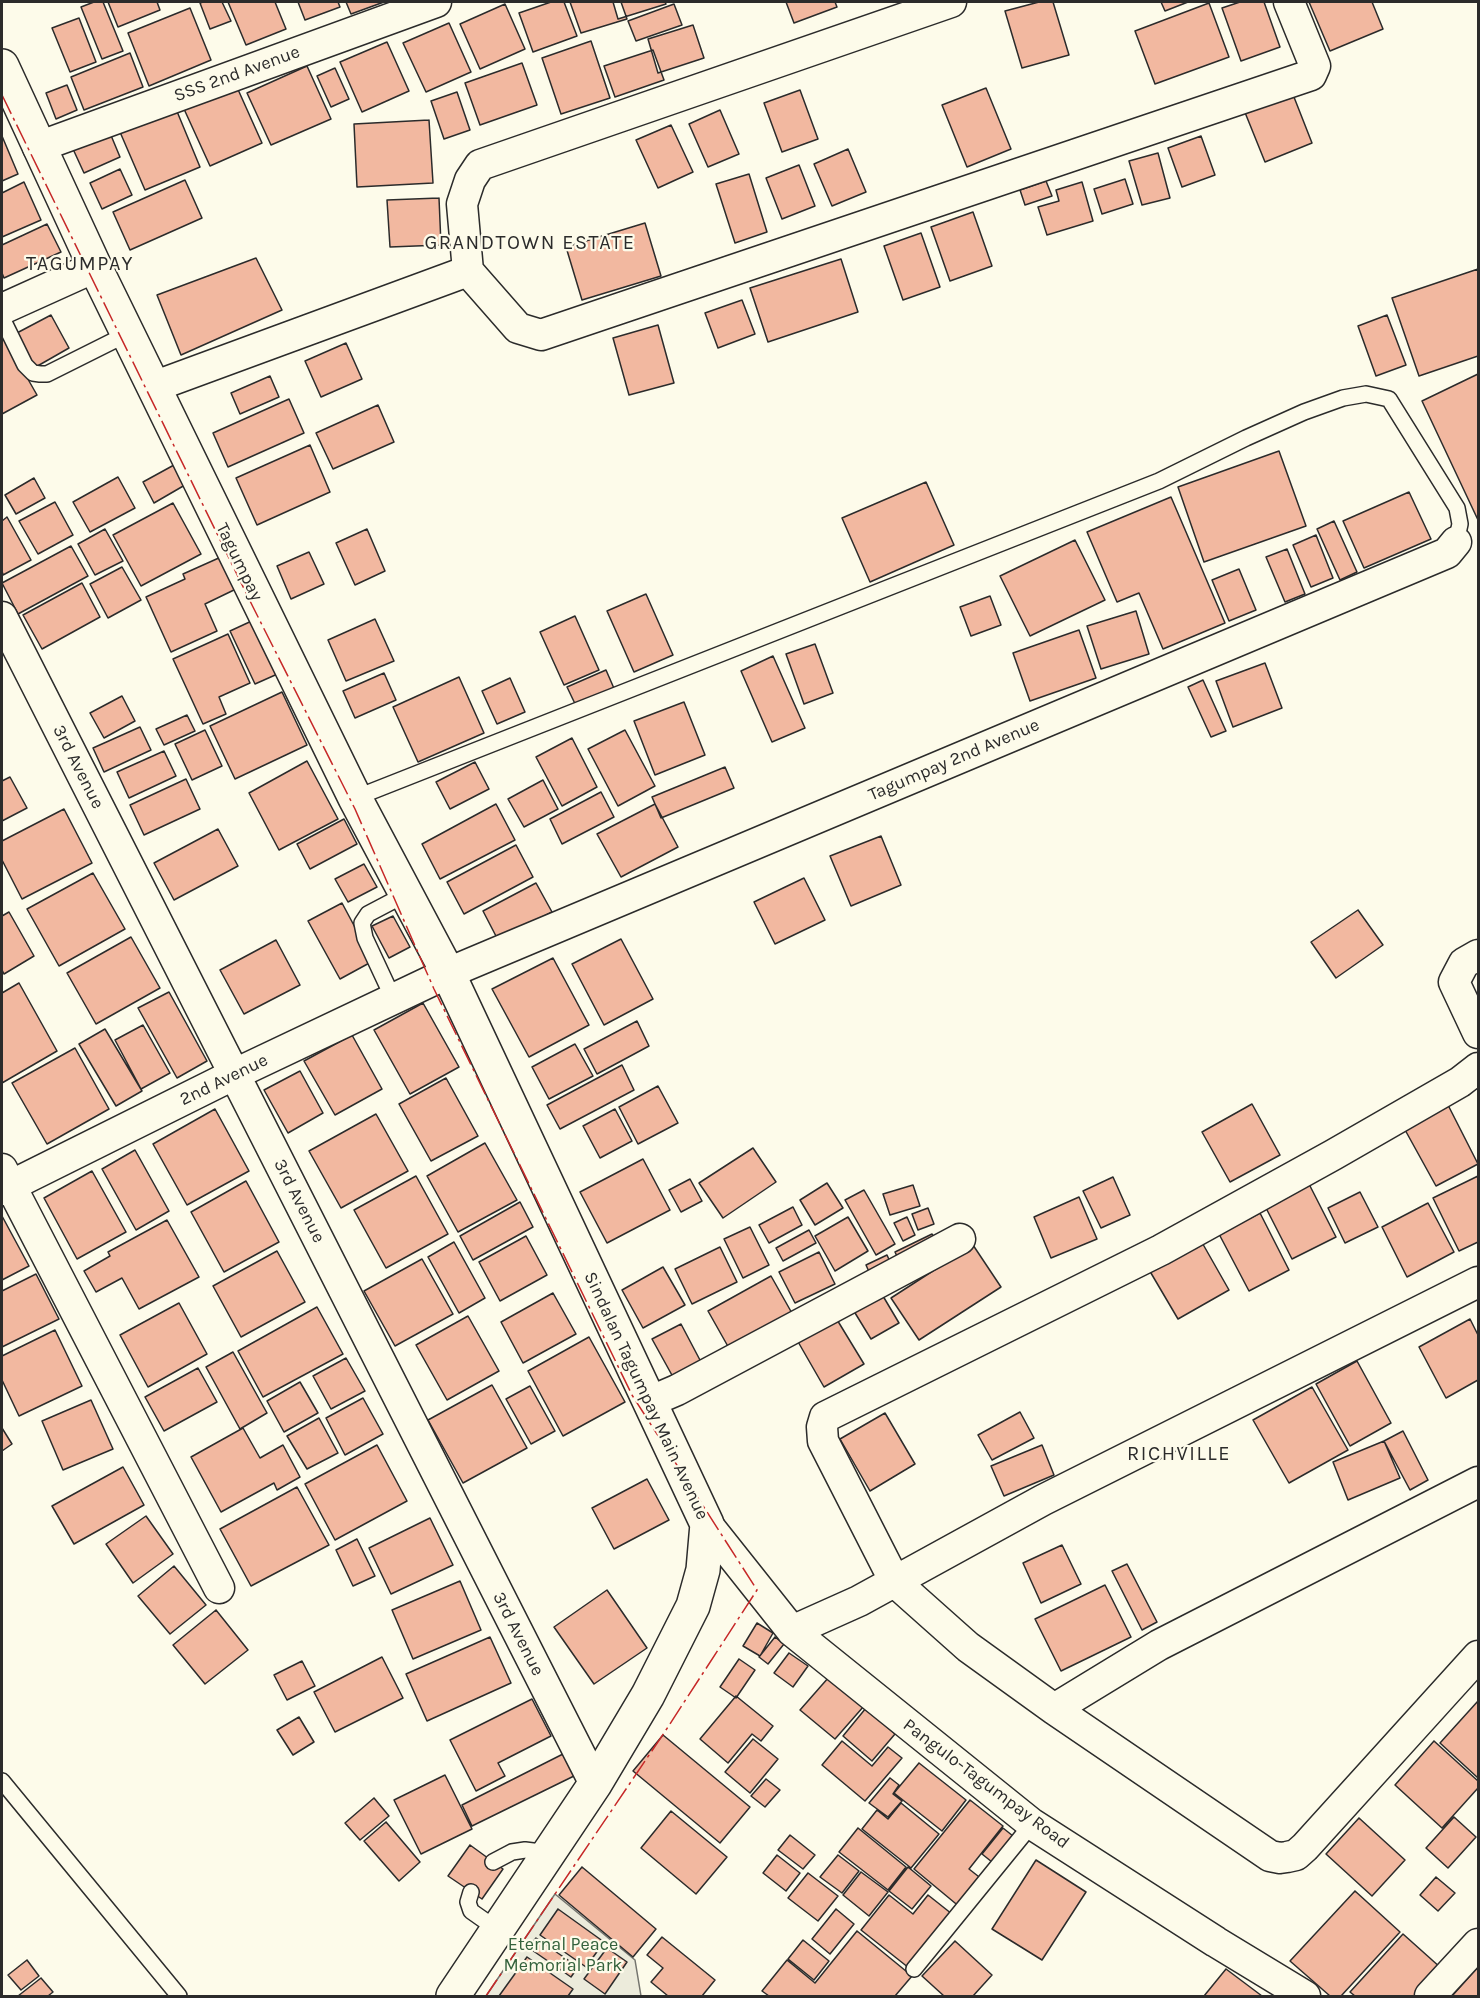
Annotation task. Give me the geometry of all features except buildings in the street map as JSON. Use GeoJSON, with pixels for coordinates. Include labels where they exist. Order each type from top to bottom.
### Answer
{"type":"FeatureCollection","features":[{"type":"Feature","properties":{"kind":"main road"},"geometry":{"type":"LineString","coordinates":[[2,66],[38,147]]}},
{"type":"Feature","properties":{"kind":"main road","name":"Tagumpay"},"geometry":{"type":"LineString","coordinates":[[38,147],[355,798],[448,973]]}},
{"type":"Feature","properties":{"kind":"main road","name":"Sindalan Tagumpay Main Avenue"},"geometry":{"type":"LineString","coordinates":[[448,973],[707,1524],[703,1570],[693,1606],[648,1695],[595,1784],[453,1996]]}},
{"type":"Feature","properties":{"kind":"street","name":"SSS 2nd Avenue"},"geometry":{"type":"LineString","coordinates":[[38,147],[435,2]]}},
{"type":"Feature","properties":{"kind":"street"},"geometry":{"type":"LineString","coordinates":[[951,2],[480,165],[470,180],[462,204],[468,271],[518,328],[541,335],[1311,75],[1315,66],[1288,2]]}},
{"type":"Feature","properties":{"kind":"street"},"geometry":{"type":"LineString","coordinates":[[2,309],[95,267]]}},
{"type":"Feature","properties":{"kind":"street"},"geometry":{"type":"LineString","coordinates":[[153,387],[468,271]]}},
{"type":"Feature","properties":{"kind":"street","name":"Tagumpay 2nd Avenue"},"geometry":{"type":"LineString","coordinates":[[448,973],[1447,553],[1456,542]]}},
{"type":"Feature","properties":{"kind":"street","name":"3rd Avenue"},"geometry":{"type":"LineString","coordinates":[[2,617],[595,1784]]}},
{"type":"Feature","properties":{"kind":"street"},"geometry":{"type":"LineString","coordinates":[[1479,955],[1464,963],[1454,982],[1479,1033]]}},
{"type":"Feature","properties":{"kind":"street","name":"2nd Avenue"},"geometry":{"type":"LineString","coordinates":[[4,1182],[448,973]]}},
{"type":"Feature","properties":{"kind":"street"},"geometry":{"type":"LineString","coordinates":[[1479,1068],[1460,1082],[1352,1144],[1161,1250],[825,1417],[822,1427],[823,1440],[895,1582],[968,1647],[1054,1710],[1270,1856],[1280,1858],[1296,1855],[1305,1847],[1479,1656]]}},
{"type":"Feature","properties":{"kind":"street"},"geometry":{"type":"LineString","coordinates":[[4,1182],[219,1588]]}},
{"type":"Feature","properties":{"kind":"street"},"geometry":{"type":"LineString","coordinates":[[649,1402],[677,1390],[960,1239]]}},
{"type":"Feature","properties":{"kind":"street"},"geometry":{"type":"LineString","coordinates":[[792,1631],[860,1600],[1054,1495],[1479,1282]]}},
{"type":"Feature","properties":{"kind":"street"},"geometry":{"type":"LineString","coordinates":[[1054,1710],[1159,1645],[1479,1482]]}},
{"type":"Feature","properties":{"kind":"street","name":"Pangulo-Tagumpay Road"},"geometry":{"type":"LineString","coordinates":[[707,1524],[792,1631],[1032,1824],[1305,1996]]}},
{"type":"Feature","properties":{"kind":"street"},"geometry":{"type":"LineString","coordinates":[[1430,1996],[1479,1944]]}},
{"type":"Feature","properties":{"kind":"lane"},"geometry":{"type":"LineString","coordinates":[[2,318],[25,365],[33,373],[40,374],[47,374],[128,334]]}},
{"type":"Feature","properties":{"kind":"lane"},"geometry":{"type":"LineString","coordinates":[[355,798],[1148,485],[1304,412],[1343,398],[1366,394],[1389,399],[1457,508],[1460,524],[1456,542]]}},
{"type":"Feature","properties":{"kind":"lane"},"geometry":{"type":"LineString","coordinates":[[393,998],[365,938],[362,923],[368,914],[406,894]]}},
{"type":"Feature","properties":{"kind":"lane"},"geometry":{"type":"LineString","coordinates":[[2,1781],[179,1996]]}},
{"type":"Feature","properties":{"kind":"lane"},"geometry":{"type":"LineString","coordinates":[[914,1969],[1032,1824]]}},
{"type":"Feature","properties":{"kind":"lane"},"geometry":{"type":"LineString","coordinates":[[493,1862],[512,1852],[549,1853]]}},
{"type":"Feature","properties":{"kind":"lane"},"geometry":{"type":"LineString","coordinates":[[471,1892],[468,1902],[471,1911],[498,1930]]}},
{"type":"Feature","properties":{"kind":"green space","name":"Eternal Peace Memorial Park"},"geometry":{"type":"Polygon","coordinates":[[[555,1894],[635,1960],[641,1996],[486,1996],[555,1894]]]}},
{"type":"Feature","properties":{"kind":"power"},"geometry":{"type":"LineString","coordinates":[[2,95],[253,607],[355,809],[434,989],[632,1395],[757,1590],[666,1730],[486,1996]]}},
{"type":"Feature","properties":{"kind":"district","name":"GRANDTOWN ESTATE"},"geometry":{"type":"Point","coordinates":[530,243]}},
{"type":"Feature","properties":{"kind":"district","name":"TAGUMPAY"},"geometry":{"type":"Point","coordinates":[80,264]}},
{"type":"Feature","properties":{"kind":"district","name":"RICHVILLE"},"geometry":{"type":"Point","coordinates":[1179,1454]}}]}
